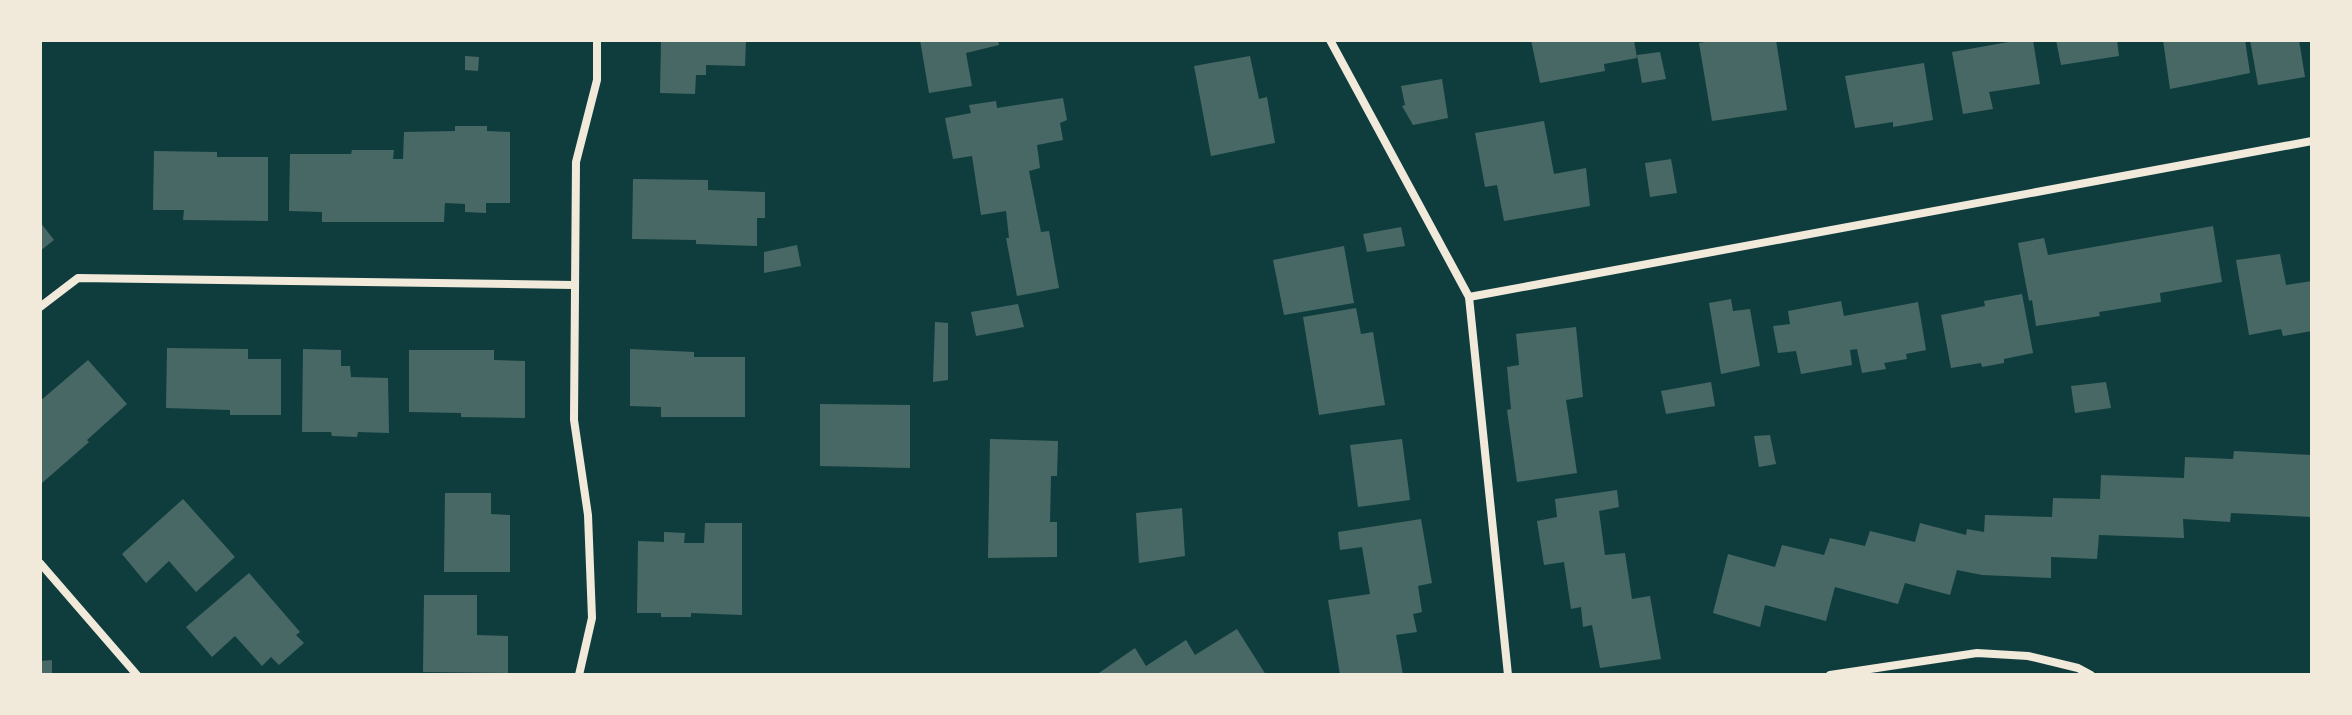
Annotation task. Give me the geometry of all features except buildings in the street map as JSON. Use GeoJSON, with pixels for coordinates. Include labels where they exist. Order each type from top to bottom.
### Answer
{"type":"FeatureCollection","features":[{"type":"Feature","properties":{"kind":"street"},"geometry":{"type":"LineString","coordinates":[[579,675],[592,618],[588,515],[574,420],[576,162],[597,80],[597,40]]}},
{"type":"Feature","properties":{"kind":"street"},"geometry":{"type":"LineString","coordinates":[[1330,40],[1469,297],[1508,675]]}},
{"type":"Feature","properties":{"kind":"street"},"geometry":{"type":"LineString","coordinates":[[1469,297],[2312,141]]}},
{"type":"Feature","properties":{"kind":"street"},"geometry":{"type":"LineString","coordinates":[[40,307],[78,278],[574,285]]}},
{"type":"Feature","properties":{"kind":"street"},"geometry":{"type":"LineString","coordinates":[[40,563],[137,675]]}},
{"type":"Feature","properties":{"kind":"street"},"geometry":{"type":"LineString","coordinates":[[1830,675],[1977,653],[2028,656],[2078,668],[2091,675]]}}]}
